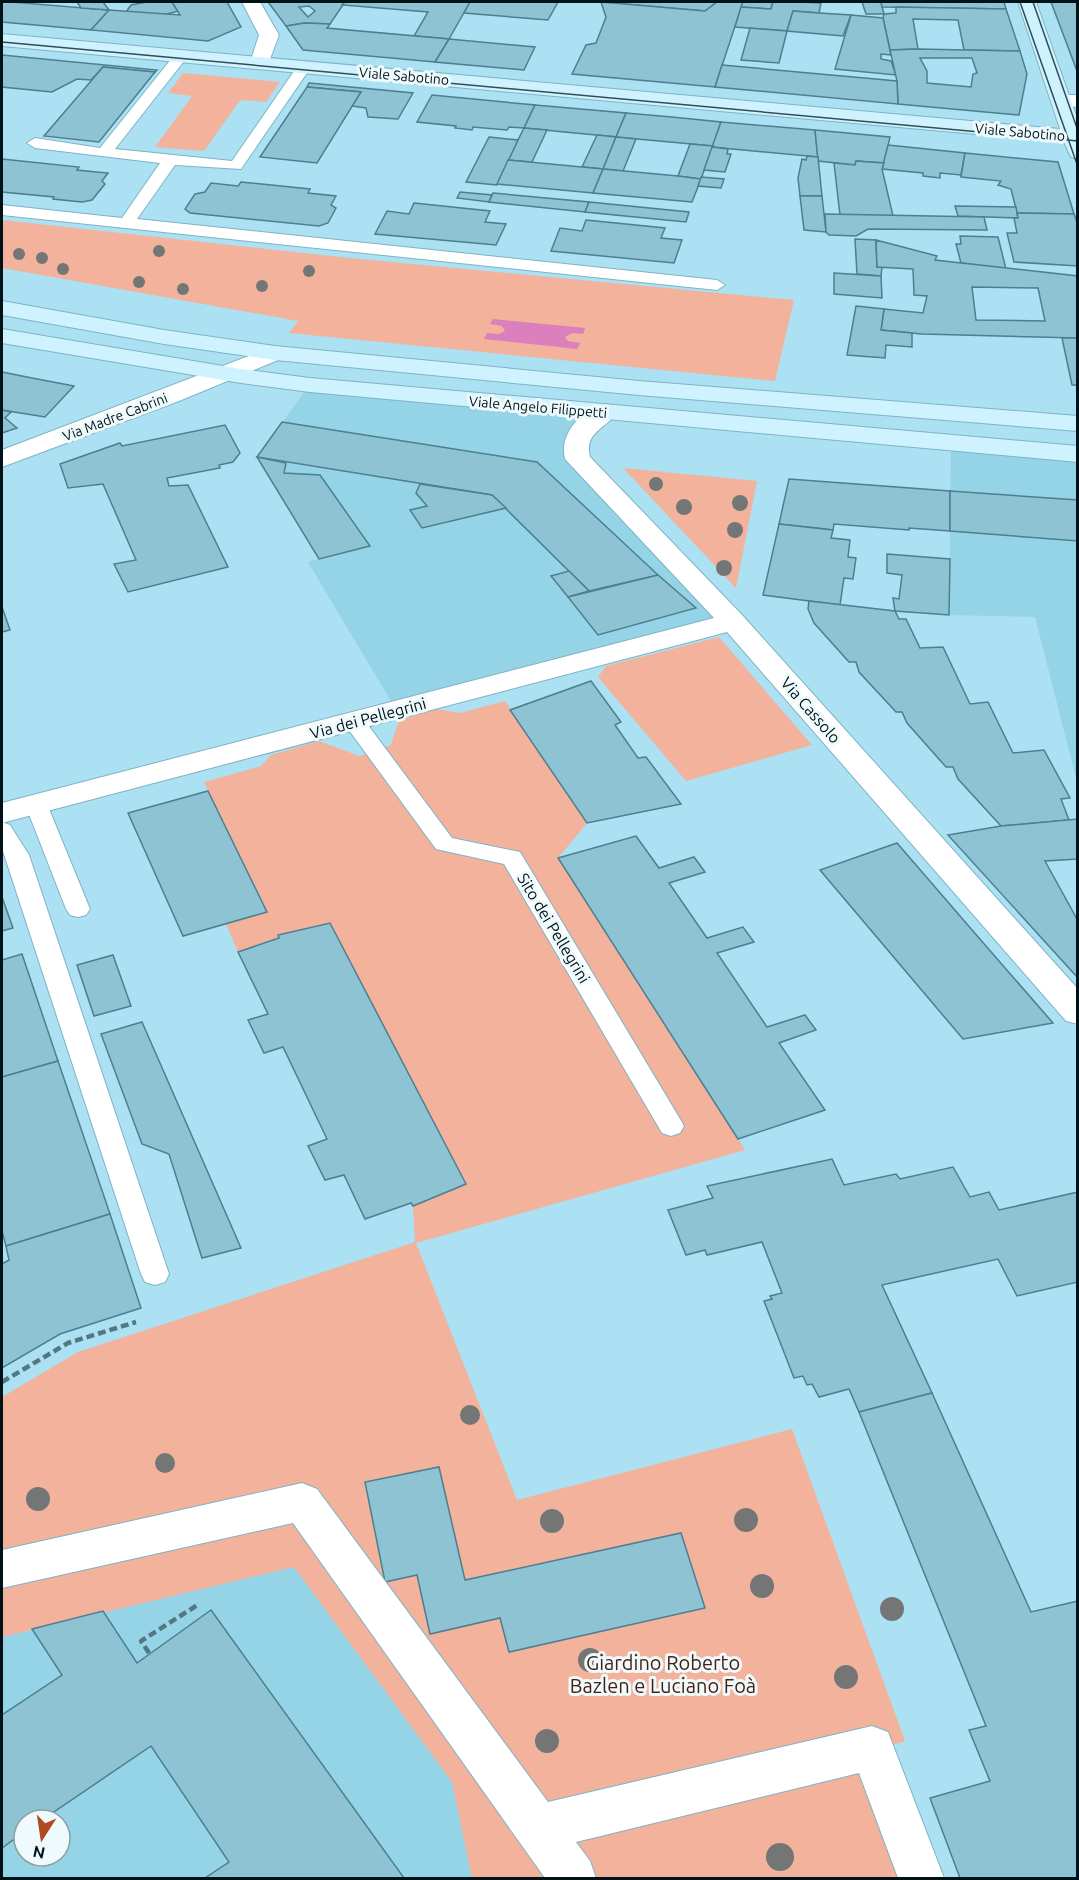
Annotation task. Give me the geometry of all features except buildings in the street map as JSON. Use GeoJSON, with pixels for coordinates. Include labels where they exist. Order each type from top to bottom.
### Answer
{"type":"FeatureCollection","features":[{"type":"Feature","properties":{"kind":"main road"},"geometry":{"type":"LineString","coordinates":[[1027,2],[1069,101],[1076,142]]}},
{"type":"Feature","properties":{"kind":"main road","name":"Viale Sabotino"},"geometry":{"type":"LineString","coordinates":[[2,39],[807,113],[842,125],[1036,143],[1076,142]]}},
{"type":"Feature","properties":{"kind":"main road","name":"Viale Angelo Filippetti"},"geometry":{"type":"LineString","coordinates":[[2,308],[164,337],[275,353],[639,388],[1077,424]]}},
{"type":"Feature","properties":{"kind":"main road","name":"Viale Angelo Filippetti"},"geometry":{"type":"LineString","coordinates":[[2,336],[310,385],[1077,454]]}},
{"type":"Feature","properties":{"kind":"street"},"geometry":{"type":"LineString","coordinates":[[250,2],[270,35],[260,63]]}},
{"type":"Feature","properties":{"kind":"street","name":"Via Madre Cabrini"},"geometry":{"type":"LineString","coordinates":[[2,459],[275,353]]}},
{"type":"Feature","properties":{"kind":"street","name":"Via Cassolo"},"geometry":{"type":"LineString","coordinates":[[604,413],[588,422],[579,434],[575,451],[578,459],[733,622],[1077,1012]]}},
{"type":"Feature","properties":{"kind":"street","name":"Via dei Pellegrini"},"geometry":{"type":"LineString","coordinates":[[2,813],[733,622]]}},
{"type":"Feature","properties":{"kind":"street"},"geometry":{"type":"LineString","coordinates":[[2,1569],[302,1502],[573,1878]]}},
{"type":"Feature","properties":{"kind":"street"},"geometry":{"type":"LineString","coordinates":[[538,1828],[872,1748],[921,1878]]}},
{"type":"Feature","properties":{"kind":"lane"},"geometry":{"type":"LineString","coordinates":[[105,153],[181,56]]}},
{"type":"Feature","properties":{"kind":"lane"},"geometry":{"type":"LineString","coordinates":[[35,143],[105,153],[236,166],[304,67]]}},
{"type":"Feature","properties":{"kind":"lane"},"geometry":{"type":"LineString","coordinates":[[126,223],[171,159]]}},
{"type":"Feature","properties":{"kind":"lane"},"geometry":{"type":"LineString","coordinates":[[2,210],[717,285]]}},
{"type":"Feature","properties":{"kind":"lane","name":"Sito dei Pellegrini"},"geometry":{"type":"LineString","coordinates":[[354,722],[444,844],[512,858],[671,1126]]}},
{"type":"Feature","properties":{"kind":"lane"},"geometry":{"type":"LineString","coordinates":[[36,804],[78,909]]}},
{"type":"Feature","properties":{"kind":"lane"},"geometry":{"type":"LineString","coordinates":[[2,830],[17,855],[155,1274]]}},
{"type":"Feature","properties":{"kind":"path"},"geometry":{"type":"LineString","coordinates":[[2,1382],[68,1343],[136,1322]]}},
{"type":"Feature","properties":{"kind":"path"},"geometry":{"type":"LineString","coordinates":[[149,1653],[141,1641],[199,1604]]}},
{"type":"Feature","properties":{"kind":"shaded area"},"geometry":{"type":"Polygon","coordinates":[[[493,319],[585,328],[583,334],[572,333],[565,337],[568,341],[580,343],[577,349],[484,339],[487,333],[499,334],[505,331],[502,326],[490,324],[493,319]]]}},
{"type":"Feature","properties":{"kind":"shaded area"},"geometry":{"type":"Polygon","coordinates":[[[308,387],[598,414],[571,449],[727,620],[395,708],[308,562],[319,559],[257,457],[308,387]]]}},
{"type":"Feature","properties":{"kind":"shaded area"},"geometry":{"type":"Polygon","coordinates":[[[951,445],[1077,457],[1077,782],[1035,617],[949,615],[951,445]]]}},
{"type":"Feature","properties":{"kind":"shaded area"},"geometry":{"type":"Polygon","coordinates":[[[294,1567],[452,1782],[472,1878],[2,1878],[2,1637],[294,1567]]]}},
{"type":"Feature","properties":{"kind":"green space"},"geometry":{"type":"Polygon","coordinates":[[[183,73],[280,82],[266,102],[240,100],[204,151],[155,147],[192,96],[168,93],[183,73]]]}},
{"type":"Feature","properties":{"kind":"green space"},"geometry":{"type":"Polygon","coordinates":[[[2,220],[349,258],[794,300],[775,381],[289,333],[298,321],[2,268],[2,220]]]}},
{"type":"Feature","properties":{"kind":"green space"},"geometry":{"type":"Polygon","coordinates":[[[623,468],[757,481],[736,588],[623,468]]]}},
{"type":"Feature","properties":{"kind":"green space"},"geometry":{"type":"Polygon","coordinates":[[[719,637],[812,745],[686,781],[598,677],[606,666],[719,637]]]}},
{"type":"Feature","properties":{"kind":"green space","name":"Giardino Roberto Bazlen e Luciano Foà"},"geometry":{"type":"Polygon","coordinates":[[[505,701],[587,823],[558,858],[745,1150],[416,1243],[517,1500],[792,1429],[905,1741],[889,1746],[939,1878],[472,1878],[452,1782],[294,1567],[2,1637],[2,1397],[78,1352],[415,1242],[413,1206],[466,1184],[330,923],[278,935],[279,938],[238,952],[226,924],[267,911],[204,782],[261,766],[271,755],[319,741],[359,756],[391,745],[399,720],[436,709],[460,713],[505,701]]]}},
{"type":"Feature","properties":{"kind":"tram line"},"geometry":{"type":"LineString","coordinates":[[1020,2],[1069,140]]}},
{"type":"Feature","properties":{"kind":"tram line"},"geometry":{"type":"LineString","coordinates":[[1033,2],[1078,131]]}},
{"type":"Feature","properties":{"kind":"tram line"},"geometry":{"type":"LineString","coordinates":[[2,42],[1069,140]]}},
{"type":"Feature","properties":{"kind":"tram line"},"geometry":{"type":"LineString","coordinates":[[1069,140],[1078,141]]}},
{"type":"Feature","properties":{"kind":"tram line"},"geometry":{"type":"LineString","coordinates":[[1069,140],[1078,167]]}}]}
